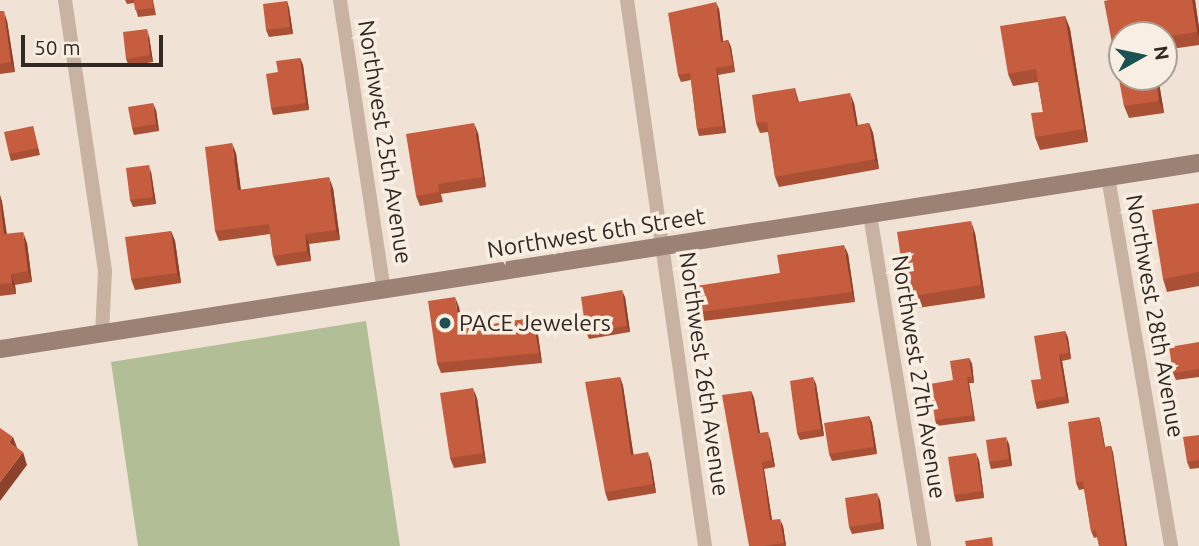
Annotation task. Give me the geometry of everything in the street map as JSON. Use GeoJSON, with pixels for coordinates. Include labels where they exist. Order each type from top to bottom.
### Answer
{"type":"FeatureCollection","features":[{"type":"Feature","properties":{"kind":"main road","name":"Northwest 6th Street"},"geometry":{"type":"LineString","coordinates":[[0,349],[1199,163]]}},
{"type":"Feature","properties":{"kind":"street"},"geometry":{"type":"LineString","coordinates":[[65,0],[105,271],[102,334]]}},
{"type":"Feature","properties":{"kind":"street","name":"Northwest 25th Avenue"},"geometry":{"type":"LineString","coordinates":[[340,0],[384,290]]}},
{"type":"Feature","properties":{"kind":"street","name":"Northwest 26th Avenue"},"geometry":{"type":"LineString","coordinates":[[627,0],[705,546]]}},
{"type":"Feature","properties":{"kind":"street","name":"Northwest 28th Avenue"},"geometry":{"type":"LineString","coordinates":[[1108,177],[1171,546]]}},
{"type":"Feature","properties":{"kind":"street","name":"Northwest 27th Avenue"},"geometry":{"type":"LineString","coordinates":[[870,215],[924,546]]}},
{"type":"Feature","properties":{"kind":"green space"},"geometry":{"type":"Polygon","coordinates":[[[366,321],[400,546],[138,546],[111,362],[366,321]]]}},
{"type":"Feature","properties":{"kind":"building"},"geometry":{"type":"Polygon","coordinates":[[[134,0],[152,0],[153,8],[135,10],[134,0]]]}},
{"type":"Feature","properties":{"kind":"building"},"geometry":{"type":"Polygon","coordinates":[[[1192,0],[1197,32],[1178,35],[1178,21],[1108,22],[1104,1],[1192,0]]]}},
{"type":"Feature","properties":{"kind":"building"},"geometry":{"type":"Polygon","coordinates":[[[287,1],[290,27],[266,30],[263,4],[287,1]]]}},
{"type":"Feature","properties":{"kind":"building"},"geometry":{"type":"Polygon","coordinates":[[[716,2],[721,42],[728,40],[733,65],[716,68],[723,126],[697,129],[690,73],[678,75],[668,13],[716,2]]]}},
{"type":"Feature","properties":{"kind":"building"},"geometry":{"type":"Polygon","coordinates":[[[0,11],[4,11],[11,62],[0,64],[0,11]]]}},
{"type":"Feature","properties":{"kind":"building"},"geometry":{"type":"Polygon","coordinates":[[[1065,16],[1084,129],[1035,137],[1031,113],[1043,112],[1036,69],[1008,74],[1000,26],[1065,16]]]}},
{"type":"Feature","properties":{"kind":"building"},"geometry":{"type":"Polygon","coordinates":[[[147,29],[150,55],[126,59],[123,32],[147,29]]]}},
{"type":"Feature","properties":{"kind":"building"},"geometry":{"type":"Polygon","coordinates":[[[300,58],[306,103],[271,108],[266,74],[278,72],[276,61],[300,58]]]}},
{"type":"Feature","properties":{"kind":"building"},"geometry":{"type":"Polygon","coordinates":[[[795,88],[797,102],[850,93],[856,126],[869,123],[875,159],[775,177],[767,122],[756,123],[752,95],[795,88]]]}},
{"type":"Feature","properties":{"kind":"building"},"geometry":{"type":"Polygon","coordinates":[[[1121,91],[1158,91],[1159,101],[1124,106],[1121,91]]]}},
{"type":"Feature","properties":{"kind":"building"},"geometry":{"type":"Polygon","coordinates":[[[153,103],[156,124],[132,128],[128,107],[153,103]]]}},
{"type":"Feature","properties":{"kind":"building"},"geometry":{"type":"Polygon","coordinates":[[[474,123],[483,177],[438,184],[439,192],[416,196],[406,134],[474,123]]]}},
{"type":"Feature","properties":{"kind":"building"},"geometry":{"type":"Polygon","coordinates":[[[33,126],[38,148],[9,154],[4,132],[33,126]]]}},
{"type":"Feature","properties":{"kind":"building"},"geometry":{"type":"Polygon","coordinates":[[[232,143],[238,190],[329,177],[336,230],[305,234],[307,251],[273,256],[269,224],[215,231],[205,147],[232,143]]]}},
{"type":"Feature","properties":{"kind":"building"},"geometry":{"type":"Polygon","coordinates":[[[149,165],[153,197],[130,200],[126,168],[149,165]]]}},
{"type":"Feature","properties":{"kind":"building"},"geometry":{"type":"Polygon","coordinates":[[[0,203],[4,234],[23,232],[28,271],[11,274],[12,283],[0,284],[0,203]]]}},
{"type":"Feature","properties":{"kind":"building"},"geometry":{"type":"Polygon","coordinates":[[[1199,203],[1199,272],[1163,279],[1152,210],[1199,203]]]}},
{"type":"Feature","properties":{"kind":"building"},"geometry":{"type":"Polygon","coordinates":[[[971,221],[981,285],[907,297],[897,232],[971,221]]]}},
{"type":"Feature","properties":{"kind":"building"},"geometry":{"type":"Polygon","coordinates":[[[171,231],[177,273],[131,279],[125,237],[171,231]]]}},
{"type":"Feature","properties":{"kind":"building"},"geometry":{"type":"Polygon","coordinates":[[[844,245],[852,292],[700,312],[696,286],[780,273],[777,255],[844,245]]]}},
{"type":"Feature","properties":{"kind":"building"},"geometry":{"type":"Polygon","coordinates":[[[622,290],[627,326],[586,332],[581,297],[622,290]]]}},
{"type":"Feature","properties":{"kind":"building"},"geometry":{"type":"Polygon","coordinates":[[[455,297],[460,329],[533,318],[539,353],[437,363],[428,301],[455,297]]]}},
{"type":"Feature","properties":{"kind":"building"},"geometry":{"type":"Polygon","coordinates":[[[1065,331],[1069,353],[1059,354],[1066,396],[1035,402],[1031,380],[1041,379],[1034,336],[1065,331]]]}},
{"type":"Feature","properties":{"kind":"building"},"geometry":{"type":"Polygon","coordinates":[[[1199,342],[1199,369],[1173,373],[1169,347],[1199,342]]]}},
{"type":"Feature","properties":{"kind":"building"},"geometry":{"type":"Polygon","coordinates":[[[969,358],[972,377],[967,377],[973,415],[935,420],[930,384],[953,380],[950,361],[969,358]]]}},
{"type":"Feature","properties":{"kind":"building"},"geometry":{"type":"Polygon","coordinates":[[[620,377],[631,455],[648,452],[653,484],[605,492],[585,382],[620,377]]]}},
{"type":"Feature","properties":{"kind":"building"},"geometry":{"type":"Polygon","coordinates":[[[813,377],[821,429],[797,433],[790,381],[813,377]]]}},
{"type":"Feature","properties":{"kind":"building"},"geometry":{"type":"Polygon","coordinates":[[[473,388],[483,453],[450,458],[440,393],[473,388]]]}},
{"type":"Feature","properties":{"kind":"building"},"geometry":{"type":"Polygon","coordinates":[[[751,391],[758,433],[768,432],[772,460],[762,462],[770,520],[780,519],[784,543],[749,546],[722,395],[751,391]]]}},
{"type":"Feature","properties":{"kind":"building"},"geometry":{"type":"Polygon","coordinates":[[[869,416],[874,447],[829,454],[824,423],[869,416]]]}},
{"type":"Feature","properties":{"kind":"building"},"geometry":{"type":"Polygon","coordinates":[[[1099,417],[1104,447],[1111,446],[1125,546],[1099,546],[1096,530],[1091,531],[1083,481],[1076,483],[1068,422],[1099,417]]]}},
{"type":"Feature","properties":{"kind":"building"},"geometry":{"type":"Polygon","coordinates":[[[0,428],[13,437],[9,442],[23,452],[0,482],[0,428]]]}},
{"type":"Feature","properties":{"kind":"building"},"geometry":{"type":"Polygon","coordinates":[[[1199,435],[1199,460],[1187,462],[1183,437],[1199,435]]]}},
{"type":"Feature","properties":{"kind":"building"},"geometry":{"type":"Polygon","coordinates":[[[1006,437],[1009,459],[989,462],[986,440],[1006,437]]]}},
{"type":"Feature","properties":{"kind":"building"},"geometry":{"type":"Polygon","coordinates":[[[976,453],[982,491],[954,495],[948,457],[976,453]]]}},
{"type":"Feature","properties":{"kind":"building"},"geometry":{"type":"Polygon","coordinates":[[[877,493],[881,522],[849,527],[845,498],[877,493]]]}},
{"type":"Feature","properties":{"kind":"building"},"geometry":{"type":"Polygon","coordinates":[[[992,537],[993,546],[966,546],[965,541],[992,537]]]}},
{"type":"Feature","properties":{"kind":"place","name":"PACE Jewelers"},"geometry":{"type":"Point","coordinates":[445,323]}}]}
